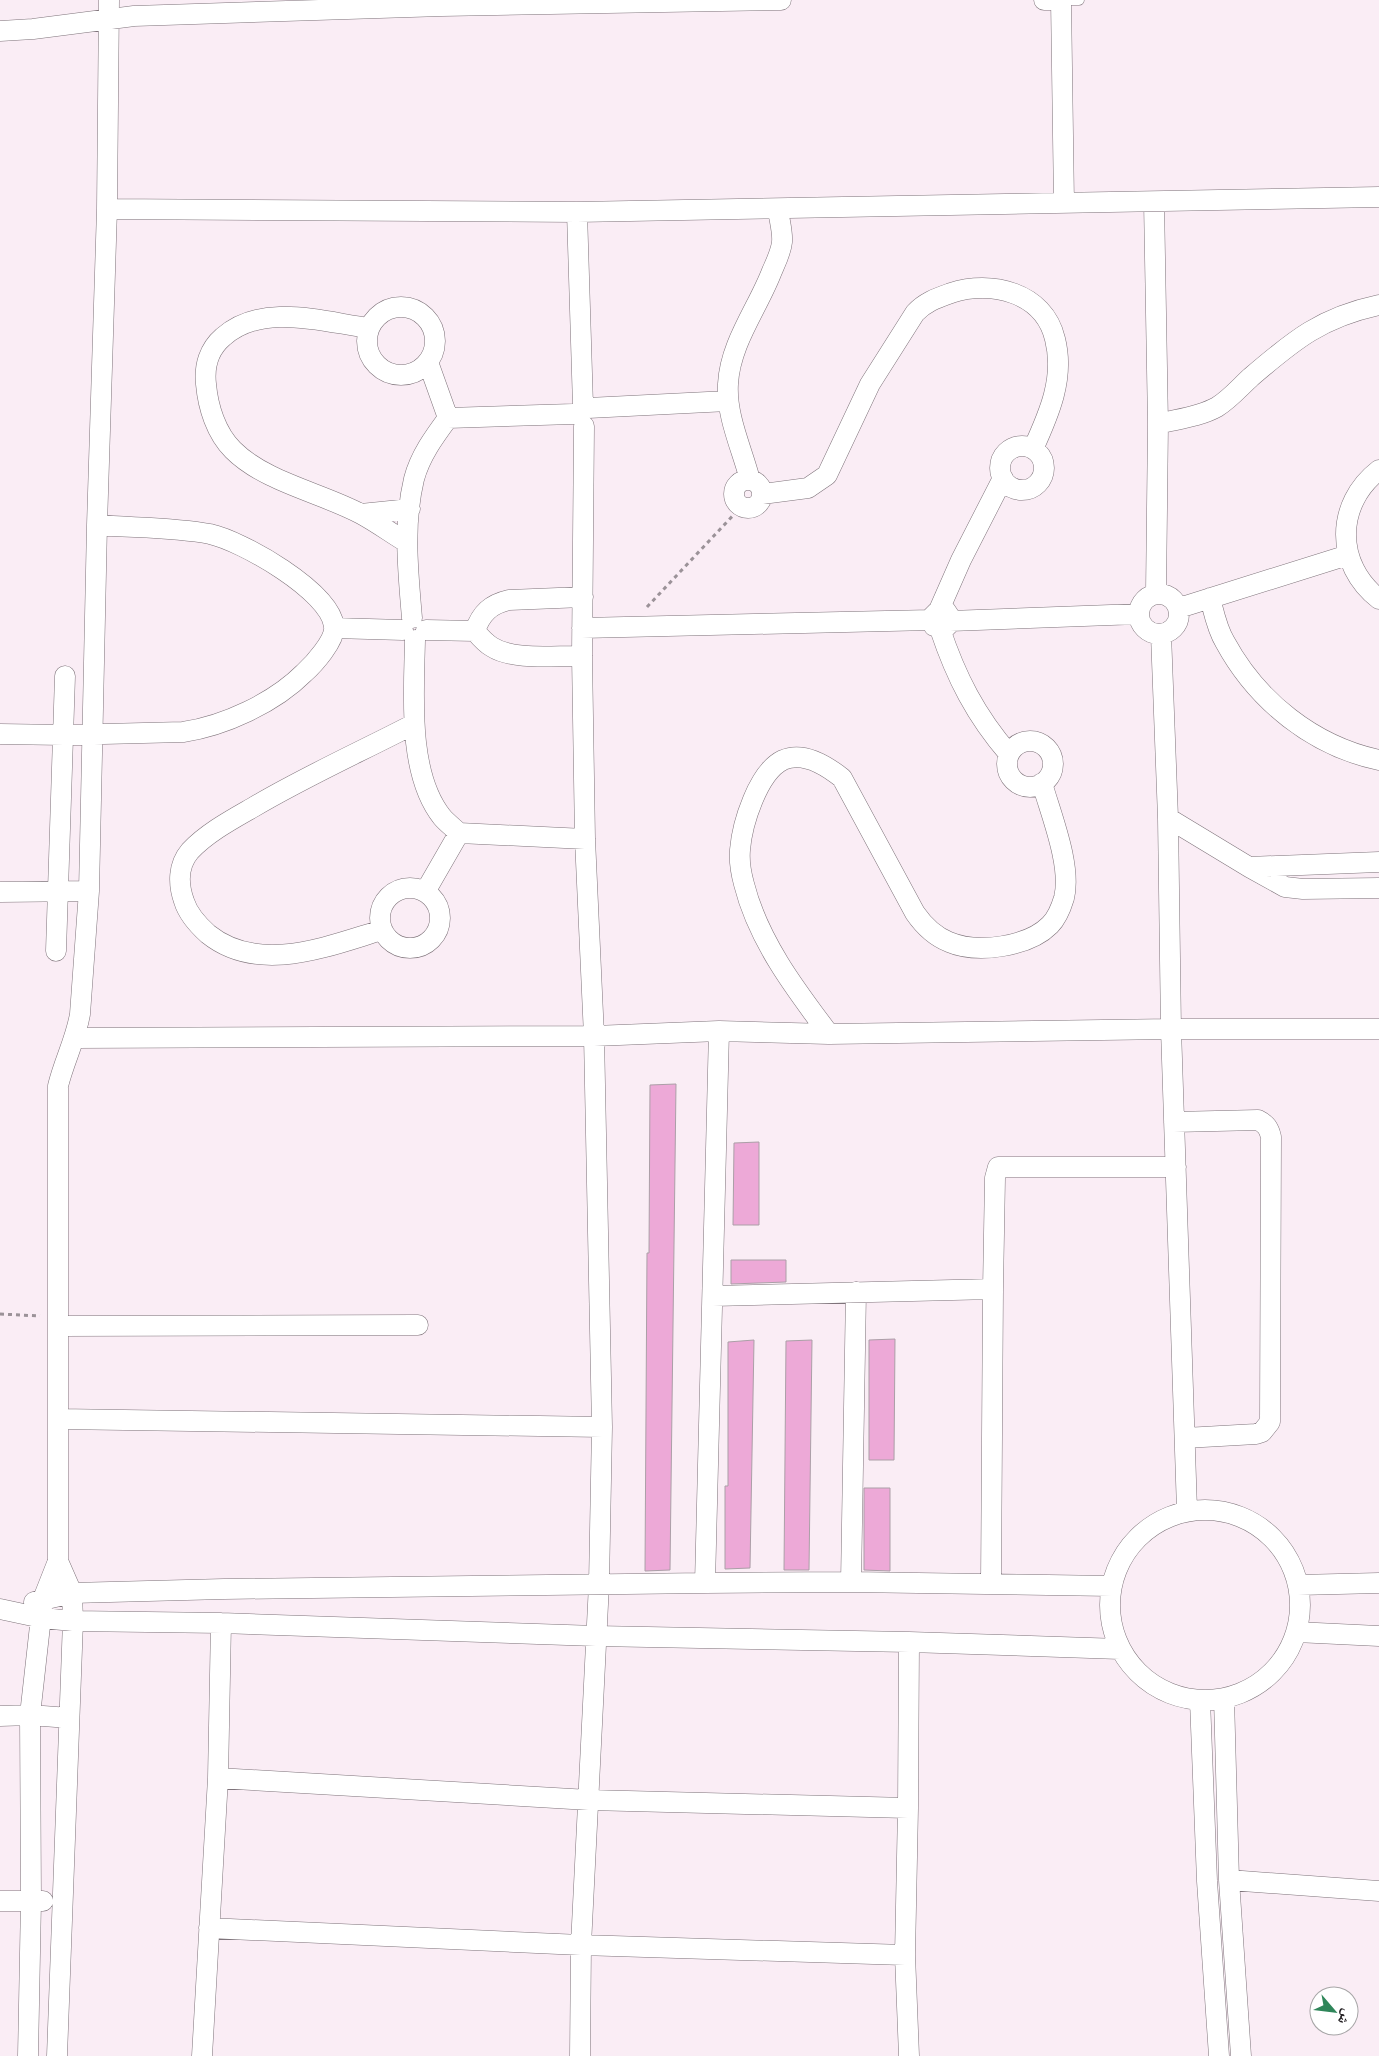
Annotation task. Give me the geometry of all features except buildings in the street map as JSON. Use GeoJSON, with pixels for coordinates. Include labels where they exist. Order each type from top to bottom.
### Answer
{"type":"FeatureCollection","features":[{"type":"Feature","properties":{"kind":"street"},"geometry":{"type":"LineString","coordinates":[[0,31],[108,10],[134,16],[254,6],[782,0]]}},
{"type":"Feature","properties":{"kind":"street"},"geometry":{"type":"LineString","coordinates":[[1044,0],[1061,0],[1064,203]]}},
{"type":"Feature","properties":{"kind":"street"},"geometry":{"type":"LineString","coordinates":[[28,2056],[31,1901],[30,1715],[43,1609],[58,1561],[58,1086],[80,1014],[89,891],[97,525],[107,209],[108,10]]}},
{"type":"Feature","properties":{"kind":"street"},"geometry":{"type":"LineString","coordinates":[[107,209],[577,212],[1379,197]]}},
{"type":"Feature","properties":{"kind":"street"},"geometry":{"type":"LineString","coordinates":[[1154,202],[1158,424],[1156,593]]}},
{"type":"Feature","properties":{"kind":"street"},"geometry":{"type":"LineString","coordinates":[[741,507],[748,509],[760,502],[728,401],[728,383],[735,352],[768,283],[781,248],[782,241],[778,208]]}},
{"type":"Feature","properties":{"kind":"street"},"geometry":{"type":"LineString","coordinates":[[577,212],[582,414],[582,656],[585,839],[594,1036],[602,1427],[599,1584],[582,1945],[580,2056]]}},
{"type":"Feature","properties":{"kind":"street"},"geometry":{"type":"LineString","coordinates":[[756,487],[808,488],[827,474],[870,384],[915,313],[932,299],[966,288],[990,287],[1014,293],[1039,310],[1052,329],[1058,354],[1058,374],[1050,408],[1033,449]]}},
{"type":"Feature","properties":{"kind":"street"},"geometry":{"type":"LineString","coordinates":[[1158,424],[1196,415],[1214,408],[1226,401],[1249,378],[1298,338],[1322,323],[1379,305]]}},
{"type":"Feature","properties":{"kind":"street"},"geometry":{"type":"LineString","coordinates":[[401,306],[415,309],[430,322],[435,336],[434,350],[428,362],[419,370],[408,375],[396,375],[384,371],[374,363],[368,352],[367,340],[369,328],[376,317],[388,309],[401,306]]}},
{"type":"Feature","properties":{"kind":"street"},"geometry":{"type":"LineString","coordinates":[[369,328],[288,317],[264,318],[251,321],[235,328],[218,340],[211,351],[206,371],[206,389],[218,429],[233,450],[245,460],[279,479],[361,514],[406,542]]}},
{"type":"Feature","properties":{"kind":"street"},"geometry":{"type":"LineString","coordinates":[[428,362],[448,418]]}},
{"type":"Feature","properties":{"kind":"street"},"geometry":{"type":"LineString","coordinates":[[448,418],[582,414],[728,401]]}},
{"type":"Feature","properties":{"kind":"street"},"geometry":{"type":"LineString","coordinates":[[448,418],[431,442],[414,478],[406,542],[414,630],[414,724],[425,784],[442,816],[459,833],[585,839]]}},
{"type":"Feature","properties":{"kind":"street"},"geometry":{"type":"LineString","coordinates":[[1018,446],[1033,449],[1039,454],[1043,464],[1042,475],[1038,482],[1029,488],[1022,489],[1011,486],[1003,478],[1000,467],[1006,454],[1018,446]]}},
{"type":"Feature","properties":{"kind":"street"},"geometry":{"type":"LineString","coordinates":[[1379,470],[1363,485],[1350,508],[1346,534],[1348,555],[1357,576],[1371,593],[1379,599]]}},
{"type":"Feature","properties":{"kind":"street"},"geometry":{"type":"LineString","coordinates":[[1003,478],[961,560],[940,620],[964,688],[978,715],[1009,754]]}},
{"type":"Feature","properties":{"kind":"street"},"geometry":{"type":"LineString","coordinates":[[361,514],[410,509]]}},
{"type":"Feature","properties":{"kind":"street"},"geometry":{"type":"LineString","coordinates":[[0,734],[64,735],[201,730],[263,703],[298,679],[321,654],[330,640],[334,628],[330,615],[296,578],[226,539],[212,534],[186,531],[97,525]]}},
{"type":"Feature","properties":{"kind":"street"},"geometry":{"type":"LineString","coordinates":[[1179,608],[1348,555]]}},
{"type":"Feature","properties":{"kind":"street"},"geometry":{"type":"LineString","coordinates":[[1156,593],[1166,594],[1174,599],[1179,608],[1176,626],[1169,632],[1161,634],[1152,633],[1145,629],[1140,622],[1138,614],[1141,604],[1147,597],[1156,593]]}},
{"type":"Feature","properties":{"kind":"street"},"geometry":{"type":"LineString","coordinates":[[475,631],[484,613],[500,602],[583,597]]}},
{"type":"Feature","properties":{"kind":"street"},"geometry":{"type":"LineString","coordinates":[[1210,598],[1224,642],[1252,682],[1272,704],[1292,721],[1316,736],[1352,753],[1379,760]]}},
{"type":"Feature","properties":{"kind":"street"},"geometry":{"type":"LineString","coordinates":[[582,628],[1138,614]]}},
{"type":"Feature","properties":{"kind":"street"},"geometry":{"type":"LineString","coordinates":[[334,628],[475,631],[493,648],[504,653],[516,655],[582,656]]}},
{"type":"Feature","properties":{"kind":"street"},"geometry":{"type":"LineString","coordinates":[[1161,634],[1168,818],[1171,1029],[1187,1510]]}},
{"type":"Feature","properties":{"kind":"street"},"geometry":{"type":"LineString","coordinates":[[56,951],[65,676]]}},
{"type":"Feature","properties":{"kind":"street"},"geometry":{"type":"LineString","coordinates":[[382,930],[302,953],[258,954],[235,948],[212,936],[190,914],[183,900],[180,887],[181,868],[191,851],[236,817],[277,793],[414,724]]}},
{"type":"Feature","properties":{"kind":"street"},"geometry":{"type":"LineString","coordinates":[[1024,741],[1044,745],[1051,754],[1053,766],[1048,778],[1042,783],[1028,786],[1015,781],[1008,768],[1009,754],[1014,747],[1024,741]]}},
{"type":"Feature","properties":{"kind":"street"},"geometry":{"type":"LineString","coordinates":[[829,1034],[790,982],[759,926],[741,872],[740,851],[744,827],[756,796],[770,770],[785,759],[800,758],[822,765],[842,778],[915,913],[924,926],[948,942],[976,948],[1019,942],[1041,932],[1056,918],[1060,910],[1064,897],[1066,870],[1042,783]]}},
{"type":"Feature","properties":{"kind":"street"},"geometry":{"type":"LineString","coordinates":[[1168,818],[1285,887],[1303,889],[1379,888]]}},
{"type":"Feature","properties":{"kind":"street"},"geometry":{"type":"LineString","coordinates":[[425,892],[459,833]]}},
{"type":"Feature","properties":{"kind":"street"},"geometry":{"type":"LineString","coordinates":[[1249,867],[1379,862]]}},
{"type":"Feature","properties":{"kind":"street"},"geometry":{"type":"LineString","coordinates":[[405,888],[416,888],[425,892],[436,902],[440,915],[439,929],[430,941],[418,948],[403,948],[391,942],[382,930],[380,920],[382,909],[390,896],[405,888]]}},
{"type":"Feature","properties":{"kind":"street"},"geometry":{"type":"LineString","coordinates":[[0,892],[89,891]]}},
{"type":"Feature","properties":{"kind":"street"},"geometry":{"type":"LineString","coordinates":[[74,1038],[594,1036],[719,1031],[829,1034],[1171,1029],[1379,1029]]}},
{"type":"Feature","properties":{"kind":"street"},"geometry":{"type":"LineString","coordinates":[[705,1582],[719,1031]]}},
{"type":"Feature","properties":{"kind":"street"},"geometry":{"type":"LineString","coordinates":[[1174,1122],[1258,1120],[1269,1130],[1271,1137],[1270,1422],[1262,1432],[1256,1434],[1184,1438]]}},
{"type":"Feature","properties":{"kind":"street"},"geometry":{"type":"LineString","coordinates":[[991,1584],[993,1288],[995,1178],[998,1167],[1176,1167]]}},
{"type":"Feature","properties":{"kind":"street"},"geometry":{"type":"LineString","coordinates":[[713,1296],[993,1288]]}},
{"type":"Feature","properties":{"kind":"street"},"geometry":{"type":"LineString","coordinates":[[851,1582],[856,1292]]}},
{"type":"Feature","properties":{"kind":"street"},"geometry":{"type":"LineString","coordinates":[[58,1322],[418,1325]]}},
{"type":"Feature","properties":{"kind":"street"},"geometry":{"type":"LineString","coordinates":[[59,1419],[602,1427]]}},
{"type":"Feature","properties":{"kind":"street"},"geometry":{"type":"LineString","coordinates":[[1216,1509],[1245,1517],[1270,1534],[1288,1557],[1298,1585],[1300,1609],[1296,1632],[1286,1655],[1269,1675],[1248,1690],[1224,1698],[1200,1700],[1184,1698],[1168,1693],[1153,1685],[1134,1669],[1120,1648],[1110,1618],[1111,1586],[1121,1559],[1138,1536],[1160,1520],[1187,1510],[1216,1509]]}},
{"type":"Feature","properties":{"kind":"street"},"geometry":{"type":"LineString","coordinates":[[57,2056],[73,1621],[72,1593],[58,1561]]}},
{"type":"Feature","properties":{"kind":"street"},"geometry":{"type":"LineString","coordinates":[[43,1609],[72,1593],[224,1589],[705,1582],[1111,1586]]}},
{"type":"Feature","properties":{"kind":"street"},"geometry":{"type":"LineString","coordinates":[[1298,1585],[1379,1583]]}},
{"type":"Feature","properties":{"kind":"street"},"geometry":{"type":"LineString","coordinates":[[1,1610],[43,1609],[73,1621],[221,1623],[596,1636],[1120,1648]]}},
{"type":"Feature","properties":{"kind":"street"},"geometry":{"type":"LineString","coordinates":[[202,2056],[218,1778],[221,1623]]}},
{"type":"Feature","properties":{"kind":"street"},"geometry":{"type":"LineString","coordinates":[[1296,1632],[1379,1636]]}},
{"type":"Feature","properties":{"kind":"street"},"geometry":{"type":"LineString","coordinates":[[908,2056],[905,1955],[909,1642]]}},
{"type":"Feature","properties":{"kind":"street"},"geometry":{"type":"LineString","coordinates":[[1224,1698],[1229,1880],[1241,2056]]}},
{"type":"Feature","properties":{"kind":"street"},"geometry":{"type":"LineString","coordinates":[[1200,1700],[1207,1881],[1219,2056]]}},
{"type":"Feature","properties":{"kind":"street"},"geometry":{"type":"LineString","coordinates":[[0,1716],[30,1715],[69,1718]]}},
{"type":"Feature","properties":{"kind":"street"},"geometry":{"type":"LineString","coordinates":[[218,1778],[588,1800],[908,1808]]}},
{"type":"Feature","properties":{"kind":"street"},"geometry":{"type":"LineString","coordinates":[[1229,1880],[1379,1891]]}},
{"type":"Feature","properties":{"kind":"street"},"geometry":{"type":"LineString","coordinates":[[0,1901],[62,1901]]}},
{"type":"Feature","properties":{"kind":"street"},"geometry":{"type":"LineString","coordinates":[[209,1928],[582,1945],[905,1955]]}},
{"type":"Feature","properties":{"kind":"lane"},"geometry":{"type":"LineString","coordinates":[[1061,0],[1079,0]]}},
{"type":"Feature","properties":{"kind":"path"},"geometry":{"type":"LineString","coordinates":[[627,628],[741,507]]}},
{"type":"Feature","properties":{"kind":"path"},"geometry":{"type":"LineString","coordinates":[[0,1314],[58,1322]]}}]}
